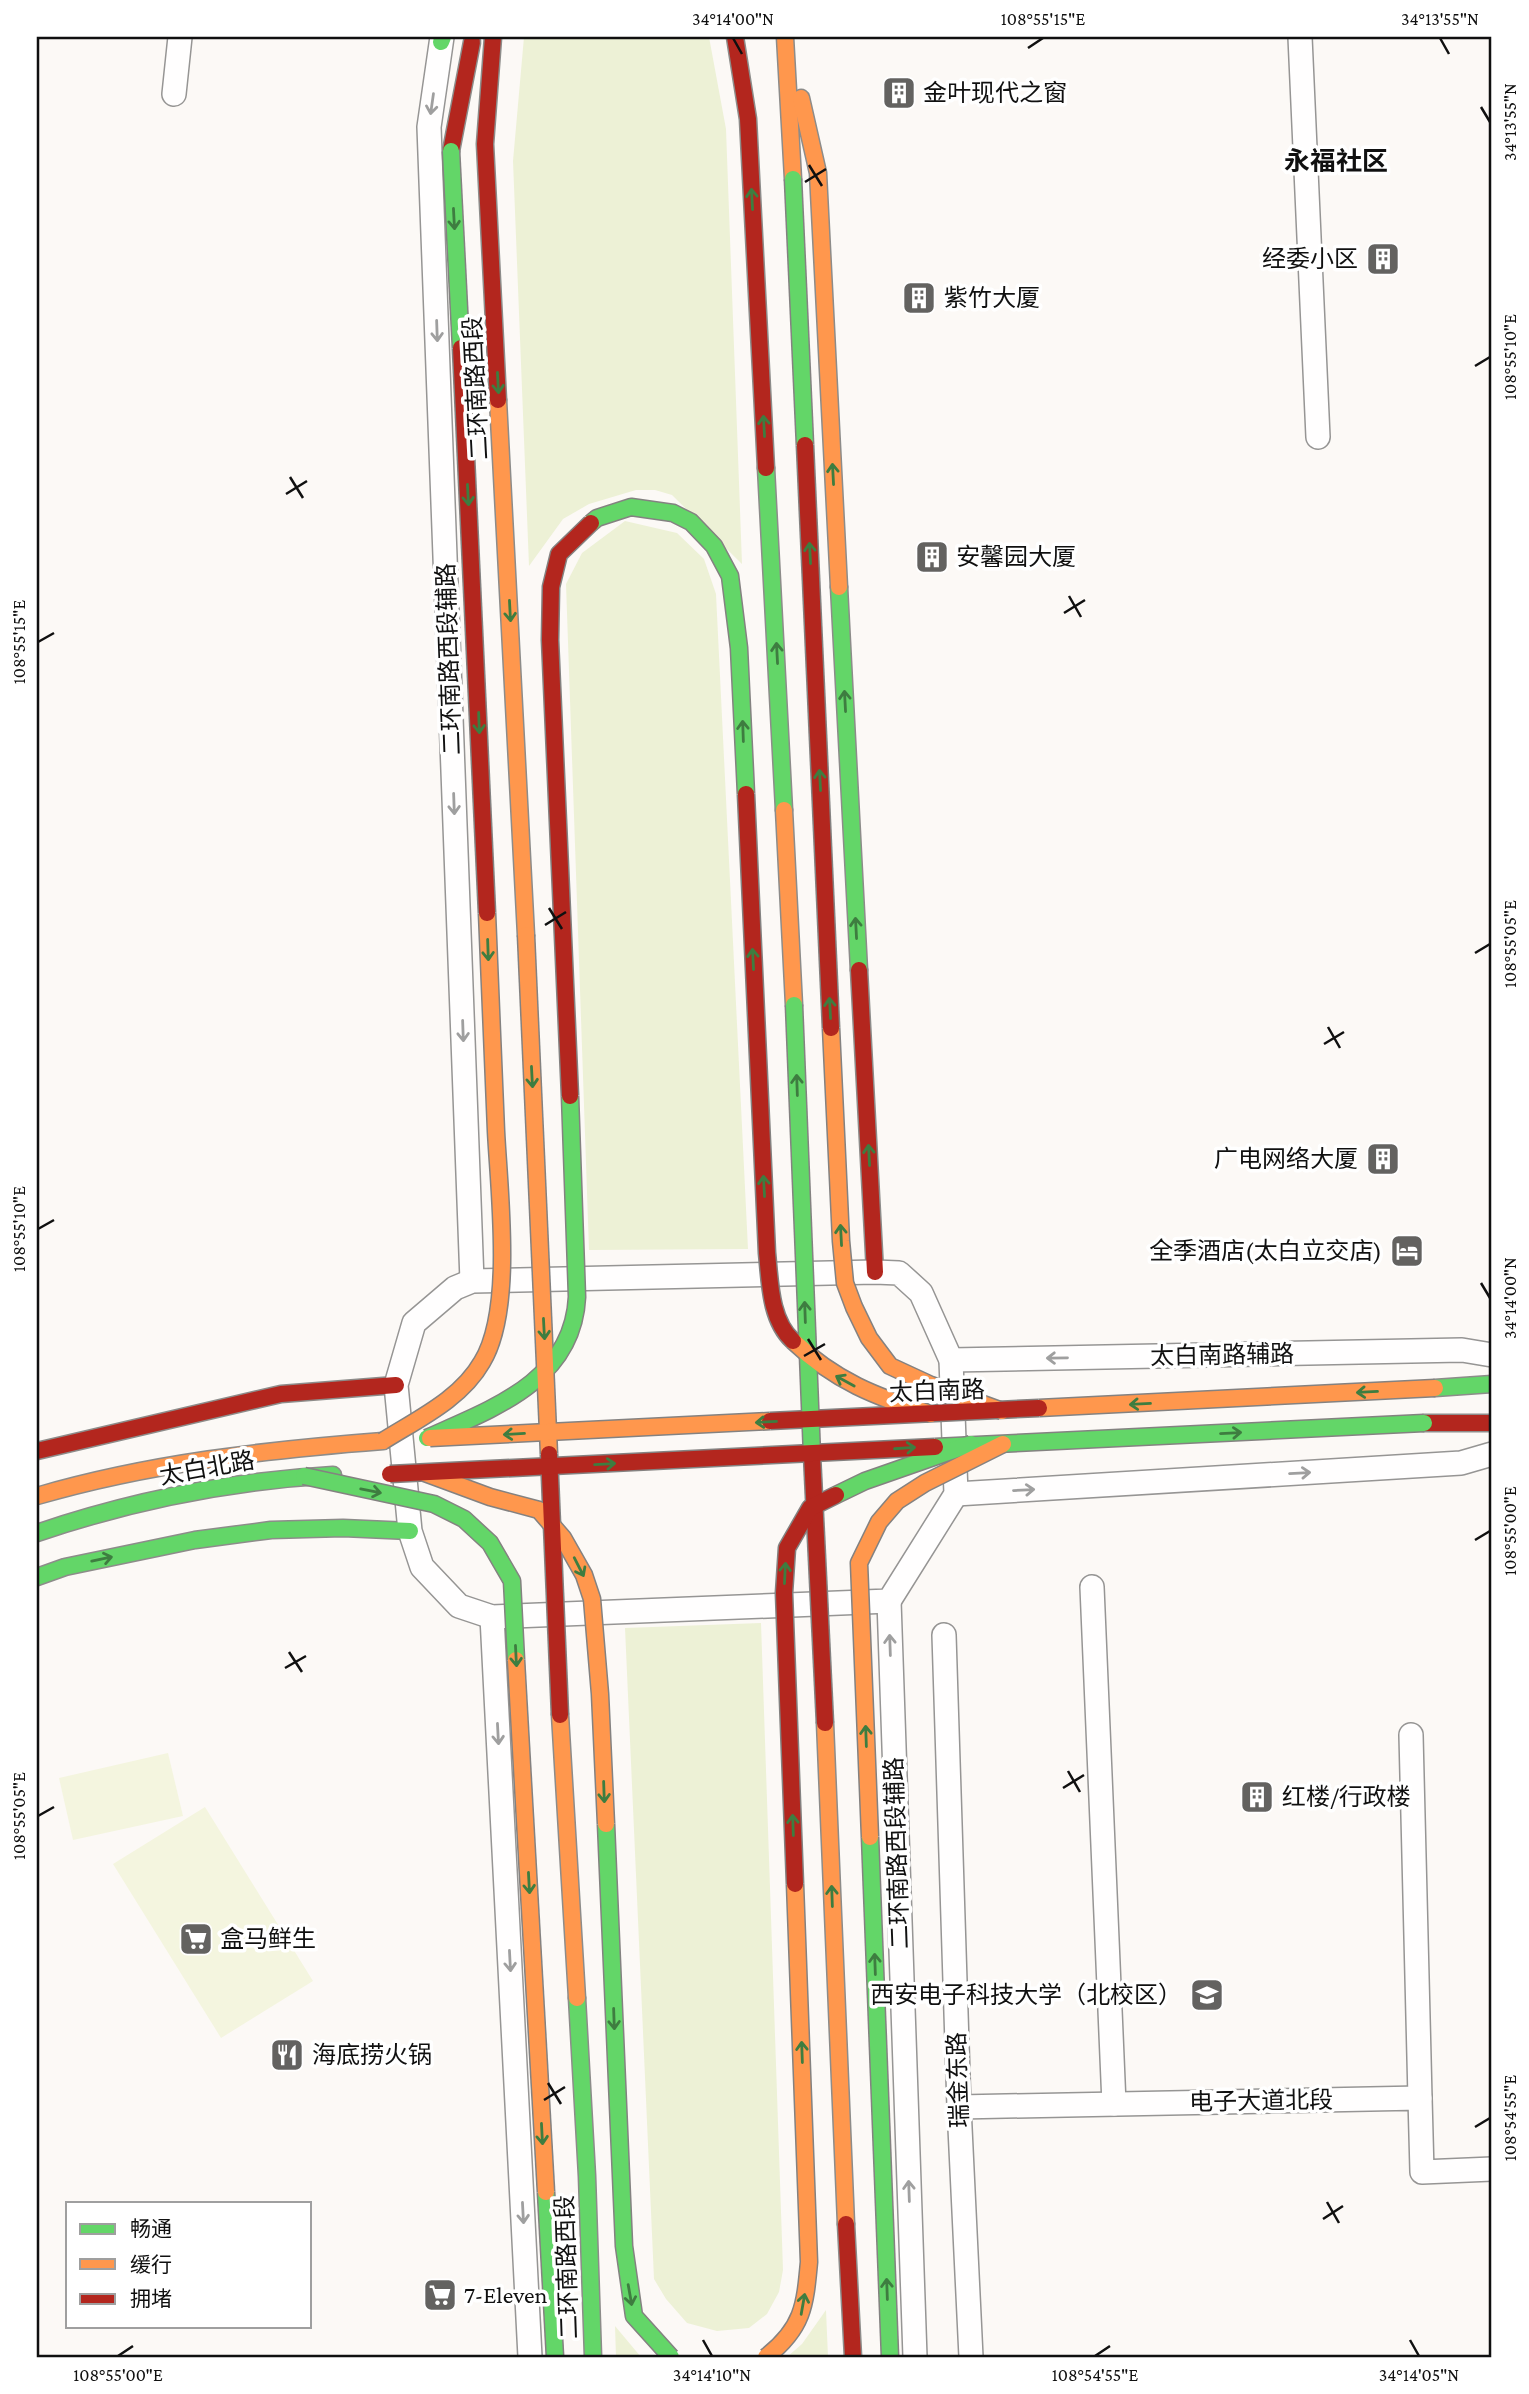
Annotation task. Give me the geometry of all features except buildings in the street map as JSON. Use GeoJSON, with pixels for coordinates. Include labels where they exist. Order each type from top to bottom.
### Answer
{"type":"FeatureCollection","features":[{"type":"Feature","properties":{"kind":"main road"},"geometry":{"type":"LineString","coordinates":[[383,1441],[458,1391],[478,1367],[490,1347],[502,1267],[451,151],[473,37]]}},
{"type":"Feature","properties":{"kind":"main road","name":"二环南路西段"},"geometry":{"type":"LineString","coordinates":[[493,37],[485,144],[516,737],[560,1715],[587,2176],[593,2357]]}},
{"type":"Feature","properties":{"kind":"main road"},"geometry":{"type":"LineString","coordinates":[[735,37],[748,119],[780,721],[842,2160],[853,2357]]}},
{"type":"Feature","properties":{"kind":"main road"},"geometry":{"type":"LineString","coordinates":[[786,37],[845,1283],[869,1338],[890,1366],[931,1385],[1002,1411]]}},
{"type":"Feature","properties":{"kind":"main road"},"geometry":{"type":"LineString","coordinates":[[786,37],[818,173],[875,1272]]}},
{"type":"Feature","properties":{"kind":"main road"},"geometry":{"type":"LineString","coordinates":[[427,1438],[510,1400],[540,1379],[561,1354],[575,1316],[577,1266],[550,640],[551,587],[559,554],[597,518],[631,507],[673,513],[691,522],[714,546],[730,576],[739,648],[767,1253],[772,1295],[782,1330],[817,1366],[877,1397],[931,1414]]}},
{"type":"Feature","properties":{"kind":"main road"},"geometry":{"type":"LineString","coordinates":[[537,677],[550,640]]}},
{"type":"Feature","properties":{"kind":"main road"},"geometry":{"type":"LineString","coordinates":[[739,648],[780,721]]}},
{"type":"Feature","properties":{"kind":"main road"},"geometry":{"type":"LineString","coordinates":[[529,701],[516,737],[560,830]]}},
{"type":"Feature","properties":{"kind":"main road"},"geometry":{"type":"LineString","coordinates":[[745,779],[780,721]]}},
{"type":"Feature","properties":{"kind":"main road","name":"太白南路"},"geometry":{"type":"LineString","coordinates":[[383,1441],[1492,1384]]}},
{"type":"Feature","properties":{"kind":"main road"},"geometry":{"type":"LineString","coordinates":[[37,1451],[281,1394],[396,1385]]}},
{"type":"Feature","properties":{"kind":"main road"},"geometry":{"type":"LineString","coordinates":[[425,1473],[971,1444],[1424,1423],[1492,1423]]}},
{"type":"Feature","properties":{"kind":"main road","name":"太白北路"},"geometry":{"type":"LineString","coordinates":[[37,1496],[155,1467],[278,1449],[383,1441]]}},
{"type":"Feature","properties":{"kind":"main road"},"geometry":{"type":"LineString","coordinates":[[766,2357],[780,2348],[800,2324],[808,2262],[784,1593],[787,1548],[810,1508],[865,1481],[971,1444]]}},
{"type":"Feature","properties":{"kind":"main road"},"geometry":{"type":"LineString","coordinates":[[890,2357],[859,1563],[889,1507],[904,1495],[1003,1444]]}},
{"type":"Feature","properties":{"kind":"main road"},"geometry":{"type":"LineString","coordinates":[[425,1473],[490,1497],[539,1510],[563,1538],[584,1575],[592,1599],[600,1694],[624,2246],[634,2316],[671,2357]]}},
{"type":"Feature","properties":{"kind":"main road","name":"太白北路"},"geometry":{"type":"LineString","coordinates":[[37,1533],[69,1522],[187,1492],[304,1476],[425,1473]]}},
{"type":"Feature","properties":{"kind":"main road"},"geometry":{"type":"LineString","coordinates":[[304,1476],[434,1504],[464,1518],[490,1543],[512,1581],[555,2357]]}},
{"type":"Feature","properties":{"kind":"main road"},"geometry":{"type":"LineString","coordinates":[[37,1577],[65,1567],[195,1540],[271,1530],[343,1528],[410,1531]]}},
{"type":"Feature","properties":{"kind":"main road"},"geometry":{"type":"LineString","coordinates":[[616,2080],[587,2176],[624,2246]]}},
{"type":"Feature","properties":{"kind":"main road"},"geometry":{"type":"LineString","coordinates":[[804,2097],[842,2160]]}},
{"type":"Feature","properties":{"kind":"main road"},"geometry":{"type":"LineString","coordinates":[[807,2222],[842,2160]]}},
{"type":"Feature","properties":{"kind":"street"},"geometry":{"type":"LineString","coordinates":[[174,94],[180,37]]}},
{"type":"Feature","properties":{"kind":"street"},"geometry":{"type":"LineString","coordinates":[[1300,37],[1318,437]]}},
{"type":"Feature","properties":{"kind":"street","name":"二环南路西段辅路"},"geometry":{"type":"LineString","coordinates":[[442,38],[429,127],[472,1281]]}},
{"type":"Feature","properties":{"kind":"street"},"geometry":{"type":"LineString","coordinates":[[875,1272],[899,1273],[921,1293],[951,1360],[956,1494],[889,1601],[492,1617],[458,1606],[422,1567],[410,1531],[396,1385],[414,1323],[455,1288],[472,1281],[875,1272]]}},
{"type":"Feature","properties":{"kind":"street","name":"太白南路辅路"},"geometry":{"type":"LineString","coordinates":[[951,1360],[1462,1349],[1492,1355]]}},
{"type":"Feature","properties":{"kind":"street"},"geometry":{"type":"LineString","coordinates":[[956,1494],[1461,1463],[1492,1454]]}},
{"type":"Feature","properties":{"kind":"street"},"geometry":{"type":"LineString","coordinates":[[1092,1587],[1114,2104]]}},
{"type":"Feature","properties":{"kind":"street","name":"二环南路西段辅路"},"geometry":{"type":"LineString","coordinates":[[889,1601],[915,2357]]}},
{"type":"Feature","properties":{"kind":"street"},"geometry":{"type":"LineString","coordinates":[[492,1617],[530,2357]]}},
{"type":"Feature","properties":{"kind":"street","name":"瑞金东路"},"geometry":{"type":"LineString","coordinates":[[944,1635],[959,2107],[971,2357]]}},
{"type":"Feature","properties":{"kind":"street"},"geometry":{"type":"LineString","coordinates":[[1411,1735],[1422,2172],[1492,2169]]}},
{"type":"Feature","properties":{"kind":"street","name":"电子大道北段"},"geometry":{"type":"LineString","coordinates":[[959,2107],[1420,2098]]}},
{"type":"Feature","properties":{"kind":"green space"},"geometry":{"type":"Polygon","coordinates":[[[524,37],[709,37],[726,129],[742,564],[672,495],[655,490],[636,490],[589,504],[563,519],[529,566],[513,161],[524,37]]]}},
{"type":"Feature","properties":{"kind":"green space"},"geometry":{"type":"Polygon","coordinates":[[[625,521],[677,533],[704,559],[716,594],[748,1249],[589,1250],[566,584],[582,553],[625,521]]]}},
{"type":"Feature","properties":{"kind":"green space"},"geometry":{"type":"Polygon","coordinates":[[[761,1623],[783,2270],[779,2292],[767,2314],[749,2328],[717,2331],[687,2323],[666,2299],[654,2279],[625,1628],[761,1623]]]}},
{"type":"Feature","properties":{"kind":"green space"},"geometry":{"type":"Polygon","coordinates":[[[168,1753],[183,1816],[73,1840],[59,1778],[168,1753]]]}},
{"type":"Feature","properties":{"kind":"green space"},"geometry":{"type":"Polygon","coordinates":[[[205,1807],[313,1981],[221,2038],[113,1864],[205,1807]]]}},
{"type":"Feature","properties":{"kind":"green space"},"geometry":{"type":"Polygon","coordinates":[[[826,2310],[828,2357],[787,2357],[802,2344],[826,2310]]]}},
{"type":"Feature","properties":{"kind":"green space"},"geometry":{"type":"Polygon","coordinates":[[[615,2326],[641,2357],[616,2357],[615,2326]]]}},
{"type":"Feature","properties":{"kind":"traffic: fast"},"geometry":{"type":"LineString","coordinates":[[441,42],[443,37]]}},
{"type":"Feature","properties":{"kind":"traffic: fast"},"geometry":{"type":"LineString","coordinates":[[451,151],[461,348]]}},
{"type":"Feature","properties":{"kind":"traffic: fast"},"geometry":{"type":"LineString","coordinates":[[793,179],[805,445]]}},
{"type":"Feature","properties":{"kind":"traffic: fast"},"geometry":{"type":"LineString","coordinates":[[766,468],[784,810]]}},
{"type":"Feature","properties":{"kind":"traffic: fast"},"geometry":{"type":"LineString","coordinates":[[591,523],[597,518],[631,507],[673,513],[691,522],[714,546],[730,576],[739,648],[746,794]]}},
{"type":"Feature","properties":{"kind":"traffic: fast"},"geometry":{"type":"LineString","coordinates":[[839,587],[859,970]]}},
{"type":"Feature","properties":{"kind":"traffic: fast"},"geometry":{"type":"LineString","coordinates":[[794,1005],[812,1455]]}},
{"type":"Feature","properties":{"kind":"traffic: fast"},"geometry":{"type":"LineString","coordinates":[[427,1438],[477,1416],[525,1388],[545,1371],[561,1350],[572,1326],[577,1297],[570,1096]]}},
{"type":"Feature","properties":{"kind":"traffic: fast"},"geometry":{"type":"LineString","coordinates":[[1435,1388],[1492,1384]]}},
{"type":"Feature","properties":{"kind":"traffic: fast"},"geometry":{"type":"LineString","coordinates":[[935,1447],[1424,1423]]}},
{"type":"Feature","properties":{"kind":"traffic: fast"},"geometry":{"type":"LineString","coordinates":[[836,1495],[865,1481],[971,1444]]}},
{"type":"Feature","properties":{"kind":"traffic: fast"},"geometry":{"type":"LineString","coordinates":[[37,1533],[110,1511],[183,1494],[257,1482],[333,1475]]}},
{"type":"Feature","properties":{"kind":"traffic: fast"},"geometry":{"type":"LineString","coordinates":[[304,1476],[434,1504],[464,1519],[490,1543],[512,1581],[516,1660]]}},
{"type":"Feature","properties":{"kind":"traffic: fast"},"geometry":{"type":"LineString","coordinates":[[37,1577],[65,1567],[195,1540],[271,1530],[343,1528],[410,1531]]}},
{"type":"Feature","properties":{"kind":"traffic: fast"},"geometry":{"type":"LineString","coordinates":[[606,1824],[624,2246],[634,2316],[671,2357]]}},
{"type":"Feature","properties":{"kind":"traffic: fast"},"geometry":{"type":"LineString","coordinates":[[870,1837],[890,2357]]}},
{"type":"Feature","properties":{"kind":"traffic: fast"},"geometry":{"type":"LineString","coordinates":[[577,1998],[593,2357]]}},
{"type":"Feature","properties":{"kind":"traffic: fast"},"geometry":{"type":"LineString","coordinates":[[546,2192],[555,2357]]}},
{"type":"Feature","properties":{"kind":"traffic: slow"},"geometry":{"type":"LineString","coordinates":[[785,37],[793,179]]}},
{"type":"Feature","properties":{"kind":"traffic: slow"},"geometry":{"type":"LineString","coordinates":[[801,98],[818,173],[839,587]]}},
{"type":"Feature","properties":{"kind":"traffic: slow"},"geometry":{"type":"LineString","coordinates":[[498,400],[526,935]]}},
{"type":"Feature","properties":{"kind":"traffic: slow"},"geometry":{"type":"LineString","coordinates":[[784,810],[794,1005]]}},
{"type":"Feature","properties":{"kind":"traffic: slow"},"geometry":{"type":"LineString","coordinates":[[383,1441],[438,1407],[463,1387],[482,1362],[492,1340],[498,1313],[502,1250],[487,913]]}},
{"type":"Feature","properties":{"kind":"traffic: slow"},"geometry":{"type":"LineString","coordinates":[[526,935],[549,1454]]}},
{"type":"Feature","properties":{"kind":"traffic: slow"},"geometry":{"type":"LineString","coordinates":[[831,1028],[841,1241],[845,1283],[854,1307],[869,1338],[890,1366],[931,1385],[1002,1411]]}},
{"type":"Feature","properties":{"kind":"traffic: slow"},"geometry":{"type":"LineString","coordinates":[[793,1341],[825,1367],[857,1386],[931,1414]]}},
{"type":"Feature","properties":{"kind":"traffic: slow"},"geometry":{"type":"LineString","coordinates":[[1039,1408],[1435,1388]]}},
{"type":"Feature","properties":{"kind":"traffic: slow"},"geometry":{"type":"LineString","coordinates":[[430,1438],[770,1421]]}},
{"type":"Feature","properties":{"kind":"traffic: slow"},"geometry":{"type":"LineString","coordinates":[[37,1496],[165,1466],[383,1441]]}},
{"type":"Feature","properties":{"kind":"traffic: slow"},"geometry":{"type":"LineString","coordinates":[[870,1837],[859,1563],[879,1522],[897,1501],[925,1483],[1003,1444]]}},
{"type":"Feature","properties":{"kind":"traffic: slow"},"geometry":{"type":"LineString","coordinates":[[425,1473],[490,1497],[539,1510],[563,1538],[584,1575],[592,1599],[606,1824]]}},
{"type":"Feature","properties":{"kind":"traffic: slow"},"geometry":{"type":"LineString","coordinates":[[516,1660],[546,2192]]}},
{"type":"Feature","properties":{"kind":"traffic: slow"},"geometry":{"type":"LineString","coordinates":[[560,1715],[577,1998]]}},
{"type":"Feature","properties":{"kind":"traffic: slow"},"geometry":{"type":"LineString","coordinates":[[825,1723],[846,2224]]}},
{"type":"Feature","properties":{"kind":"traffic: slow"},"geometry":{"type":"LineString","coordinates":[[766,2357],[788,2336],[800,2315],[809,2262],[795,1884]]}},
{"type":"Feature","properties":{"kind":"traffic: jam"},"geometry":{"type":"LineString","coordinates":[[493,37],[485,144],[498,400]]}},
{"type":"Feature","properties":{"kind":"traffic: jam"},"geometry":{"type":"LineString","coordinates":[[735,37],[748,119],[766,468]]}},
{"type":"Feature","properties":{"kind":"traffic: jam"},"geometry":{"type":"LineString","coordinates":[[451,151],[472,42]]}},
{"type":"Feature","properties":{"kind":"traffic: jam"},"geometry":{"type":"LineString","coordinates":[[461,348],[487,913]]}},
{"type":"Feature","properties":{"kind":"traffic: jam"},"geometry":{"type":"LineString","coordinates":[[805,445],[831,1028]]}},
{"type":"Feature","properties":{"kind":"traffic: jam"},"geometry":{"type":"LineString","coordinates":[[570,1096],[550,640],[551,587],[559,554],[591,523]]}},
{"type":"Feature","properties":{"kind":"traffic: jam"},"geometry":{"type":"LineString","coordinates":[[746,794],[770,1288],[775,1312],[793,1341]]}},
{"type":"Feature","properties":{"kind":"traffic: jam"},"geometry":{"type":"LineString","coordinates":[[859,970],[875,1272]]}},
{"type":"Feature","properties":{"kind":"traffic: jam"},"geometry":{"type":"LineString","coordinates":[[37,1451],[281,1394],[396,1385]]}},
{"type":"Feature","properties":{"kind":"traffic: jam"},"geometry":{"type":"LineString","coordinates":[[770,1421],[1039,1408]]}},
{"type":"Feature","properties":{"kind":"traffic: jam"},"geometry":{"type":"LineString","coordinates":[[1424,1423],[1492,1423]]}},
{"type":"Feature","properties":{"kind":"traffic: jam"},"geometry":{"type":"LineString","coordinates":[[390,1474],[935,1447]]}},
{"type":"Feature","properties":{"kind":"traffic: jam"},"geometry":{"type":"LineString","coordinates":[[549,1454],[560,1715]]}},
{"type":"Feature","properties":{"kind":"traffic: jam"},"geometry":{"type":"LineString","coordinates":[[812,1455],[825,1723]]}},
{"type":"Feature","properties":{"kind":"traffic: jam"},"geometry":{"type":"LineString","coordinates":[[795,1884],[784,1593],[787,1548],[810,1508],[836,1495]]}},
{"type":"Feature","properties":{"kind":"traffic: jam"},"geometry":{"type":"LineString","coordinates":[[846,2224],[853,2357]]}},
{"type":"Feature","properties":{"kind":"place","name":"金叶现代之窗"},"geometry":{"type":"Point","coordinates":[899,93]}},
{"type":"Feature","properties":{"kind":"place","name":"经委小区"},"geometry":{"type":"Point","coordinates":[1383,259]}},
{"type":"Feature","properties":{"kind":"place","name":"紫竹大厦"},"geometry":{"type":"Point","coordinates":[919,298]}},
{"type":"Feature","properties":{"kind":"place","name":"安馨园大厦"},"geometry":{"type":"Point","coordinates":[932,557]}},
{"type":"Feature","properties":{"kind":"place","name":"广电网络大厦"},"geometry":{"type":"Point","coordinates":[1383,1159]}},
{"type":"Feature","properties":{"kind":"place","name":"全季酒店(太白立交店)"},"geometry":{"type":"Point","coordinates":[1407,1251]}},
{"type":"Feature","properties":{"kind":"place","name":"红楼/行政楼"},"geometry":{"type":"Point","coordinates":[1257,1797]}},
{"type":"Feature","properties":{"kind":"place","name":"盒马鲜生"},"geometry":{"type":"Point","coordinates":[196,1939]}},
{"type":"Feature","properties":{"kind":"place","name":"西安电子科技大学（北校区）"},"geometry":{"type":"Point","coordinates":[1207,1995]}},
{"type":"Feature","properties":{"kind":"place","name":"海底捞火锅"},"geometry":{"type":"Point","coordinates":[287,2055]}},
{"type":"Feature","properties":{"kind":"place","name":"7-Eleven"},"geometry":{"type":"Point","coordinates":[440,2295]}},
{"type":"Feature","properties":{"kind":"district","name":"永福社区"},"geometry":{"type":"Point","coordinates":[1336,161]}}]}
